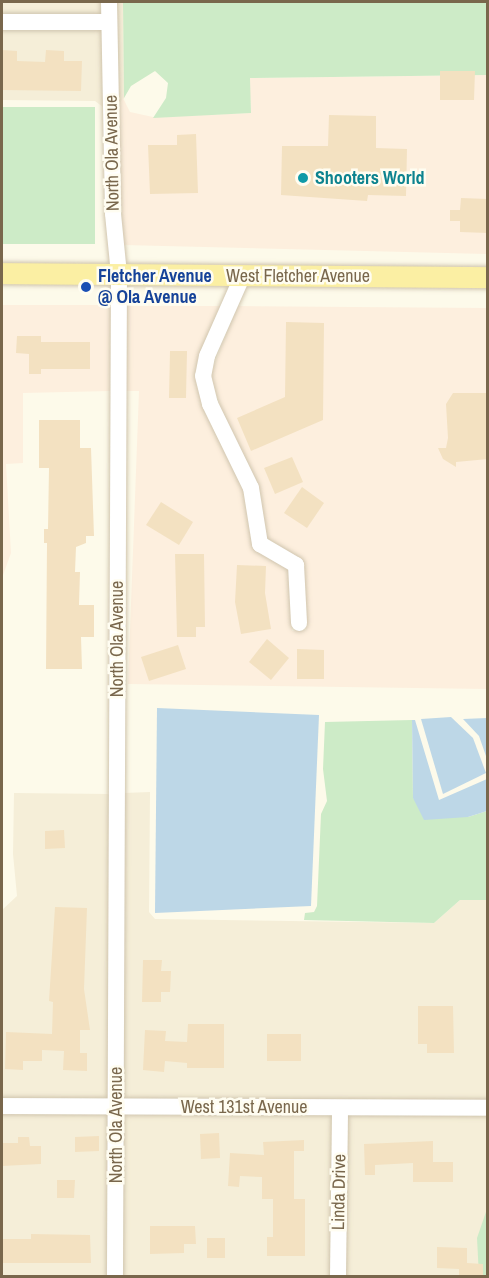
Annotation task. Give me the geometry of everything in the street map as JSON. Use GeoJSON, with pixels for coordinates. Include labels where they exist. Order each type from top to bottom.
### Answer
{"type":"FeatureCollection","features":[{"type":"Feature","properties":{"kind":"main road","name":"West Fletcher Avenue"},"geometry":{"type":"LineString","coordinates":[[2,273],[242,277],[488,277]]}},
{"type":"Feature","properties":{"kind":"street","name":"North Ola Avenue"},"geometry":{"type":"LineString","coordinates":[[109,2],[113,214],[119,274],[115,1276]]}},
{"type":"Feature","properties":{"kind":"street"},"geometry":{"type":"LineString","coordinates":[[2,22],[109,22]]}},
{"type":"Feature","properties":{"kind":"street"},"geometry":{"type":"LineString","coordinates":[[242,277],[207,356],[203,376],[210,404],[251,488],[260,544],[296,566],[299,623]]}},
{"type":"Feature","properties":{"kind":"street","name":"West 131st Avenue"},"geometry":{"type":"LineString","coordinates":[[2,1106],[488,1108]]}},
{"type":"Feature","properties":{"kind":"street","name":"Linda Drive"},"geometry":{"type":"LineString","coordinates":[[338,1276],[340,1108]]}},
{"type":"Feature","properties":{"kind":"shaded area"},"geometry":{"type":"Polygon","coordinates":[[[2,2],[102,2],[102,14],[2,14],[2,2]]]}},
{"type":"Feature","properties":{"kind":"shaded area"},"geometry":{"type":"Polygon","coordinates":[[[116,2],[123,2],[124,98],[118,107],[116,2]]]}},
{"type":"Feature","properties":{"kind":"shaded area"},"geometry":{"type":"Polygon","coordinates":[[[2,30],[102,30],[103,107],[95,101],[2,100],[2,30]]]}},
{"type":"Feature","properties":{"kind":"shaded area"},"geometry":{"type":"Polygon","coordinates":[[[487,75],[487,254],[123,245],[118,107],[123,98],[130,112],[153,117],[251,113],[249,78],[487,75]]]}},
{"type":"Feature","properties":{"kind":"shaded area"},"geometry":{"type":"Polygon","coordinates":[[[2,305],[111,305],[110,391],[23,393],[23,463],[6,464],[11,553],[2,578],[2,305]]]}},
{"type":"Feature","properties":{"kind":"shaded area"},"geometry":{"type":"Polygon","coordinates":[[[125,306],[221,306],[200,354],[244,490],[257,551],[289,570],[292,631],[306,630],[303,565],[267,539],[210,376],[237,306],[487,308],[487,689],[128,684],[139,391],[124,391],[125,306]]]}},
{"type":"Feature","properties":{"kind":"shaded area"},"geometry":{"type":"Polygon","coordinates":[[[150,792],[149,912],[155,919],[434,923],[460,900],[487,900],[487,1100],[123,1099],[124,793],[150,792]]]}},
{"type":"Feature","properties":{"kind":"shaded area"},"geometry":{"type":"Polygon","coordinates":[[[14,793],[110,794],[109,1099],[2,1098],[2,910],[17,896],[13,854],[14,793]]]}},
{"type":"Feature","properties":{"kind":"shaded area"},"geometry":{"type":"Polygon","coordinates":[[[2,1114],[109,1115],[108,1276],[2,1276],[2,1114]]]}},
{"type":"Feature","properties":{"kind":"shaded area"},"geometry":{"type":"Polygon","coordinates":[[[123,1115],[333,1116],[331,1276],[122,1276],[123,1115]]]}},
{"type":"Feature","properties":{"kind":"shaded area"},"geometry":{"type":"Polygon","coordinates":[[[347,1116],[487,1116],[487,1209],[479,1276],[345,1276],[347,1116]]]}},
{"type":"Feature","properties":{"kind":"green space"},"geometry":{"type":"Polygon","coordinates":[[[123,2],[487,2],[487,75],[250,78],[251,113],[153,118],[166,98],[168,83],[155,71],[131,86],[124,98],[123,2]]]}},
{"type":"Feature","properties":{"kind":"green space"},"geometry":{"type":"Polygon","coordinates":[[[2,107],[95,107],[95,244],[2,244],[2,107]]]}},
{"type":"Feature","properties":{"kind":"green space"},"geometry":{"type":"Polygon","coordinates":[[[412,720],[413,798],[468,817],[487,811],[487,900],[460,900],[434,923],[304,920],[305,913],[314,912],[317,906],[321,814],[327,801],[323,769],[325,722],[412,720]]]}},
{"type":"Feature","properties":{"kind":"green space"},"geometry":{"type":"Polygon","coordinates":[[[487,1209],[487,1276],[479,1276],[477,1238],[487,1209]]]}},
{"type":"Feature","properties":{"kind":"water"},"geometry":{"type":"Polygon","coordinates":[[[157,708],[319,715],[311,906],[155,913],[157,708]]]}},
{"type":"Feature","properties":{"kind":"water"},"geometry":{"type":"Polygon","coordinates":[[[451,717],[473,738],[486,773],[443,794],[421,719],[451,717]]]}},
{"type":"Feature","properties":{"kind":"water"},"geometry":{"type":"Polygon","coordinates":[[[488,718],[487,759],[479,736],[463,719],[488,718]]]}},
{"type":"Feature","properties":{"kind":"water"},"geometry":{"type":"Polygon","coordinates":[[[412,720],[415,720],[439,800],[487,779],[487,811],[468,817],[424,820],[413,798],[412,720]]]}},
{"type":"Feature","properties":{"kind":"building"},"geometry":{"type":"Polygon","coordinates":[[[2,50],[17,51],[17,61],[45,62],[46,50],[64,51],[64,61],[82,61],[81,91],[2,90],[2,50]]]}},
{"type":"Feature","properties":{"kind":"building"},"geometry":{"type":"Polygon","coordinates":[[[440,71],[475,71],[474,100],[440,100],[440,71]]]}},
{"type":"Feature","properties":{"kind":"building"},"geometry":{"type":"Polygon","coordinates":[[[329,115],[376,116],[376,148],[407,149],[406,196],[368,195],[367,201],[281,195],[282,146],[328,146],[329,115]]]}},
{"type":"Feature","properties":{"kind":"building"},"geometry":{"type":"Polygon","coordinates":[[[196,134],[198,193],[150,194],[148,145],[177,145],[177,135],[196,134]]]}},
{"type":"Feature","properties":{"kind":"building"},"geometry":{"type":"Polygon","coordinates":[[[461,198],[488,199],[488,233],[460,232],[460,221],[450,221],[450,210],[460,210],[461,198]]]}},
{"type":"Feature","properties":{"kind":"building"},"geometry":{"type":"Polygon","coordinates":[[[286,322],[324,323],[323,420],[251,451],[237,418],[285,397],[286,322]]]}},
{"type":"Feature","properties":{"kind":"building"},"geometry":{"type":"Polygon","coordinates":[[[17,336],[41,336],[41,342],[90,342],[90,369],[41,369],[41,374],[29,374],[29,354],[16,353],[17,336]]]}},
{"type":"Feature","properties":{"kind":"building"},"geometry":{"type":"Polygon","coordinates":[[[170,351],[187,351],[186,398],[169,398],[170,351]]]}},
{"type":"Feature","properties":{"kind":"building"},"geometry":{"type":"Polygon","coordinates":[[[453,393],[488,393],[488,459],[456,462],[456,467],[443,459],[438,448],[446,448],[448,438],[446,404],[453,393]]]}},
{"type":"Feature","properties":{"kind":"building"},"geometry":{"type":"Polygon","coordinates":[[[39,420],[80,420],[80,448],[91,448],[94,536],[86,536],[86,543],[76,547],[75,572],[80,572],[79,605],[94,605],[94,637],[81,637],[82,669],[46,669],[47,543],[44,543],[44,529],[48,529],[49,468],[39,468],[39,420]]]}},
{"type":"Feature","properties":{"kind":"building"},"geometry":{"type":"Polygon","coordinates":[[[292,457],[303,482],[275,494],[264,468],[292,457]]]}},
{"type":"Feature","properties":{"kind":"building"},"geometry":{"type":"Polygon","coordinates":[[[302,487],[324,503],[307,528],[284,513],[302,487]]]}},
{"type":"Feature","properties":{"kind":"building"},"geometry":{"type":"Polygon","coordinates":[[[161,502],[193,522],[179,545],[146,525],[161,502]]]}},
{"type":"Feature","properties":{"kind":"building"},"geometry":{"type":"Polygon","coordinates":[[[175,554],[204,554],[205,627],[196,627],[196,637],[177,637],[175,554]]]}},
{"type":"Feature","properties":{"kind":"building"},"geometry":{"type":"Polygon","coordinates":[[[237,565],[266,566],[265,593],[271,629],[241,634],[235,602],[237,565]]]}},
{"type":"Feature","properties":{"kind":"building"},"geometry":{"type":"Polygon","coordinates":[[[267,639],[289,658],[271,680],[249,662],[267,639]]]}},
{"type":"Feature","properties":{"kind":"building"},"geometry":{"type":"Polygon","coordinates":[[[178,645],[186,669],[149,681],[141,657],[178,645]]]}},
{"type":"Feature","properties":{"kind":"building"},"geometry":{"type":"Polygon","coordinates":[[[297,649],[324,650],[324,679],[297,679],[297,649]]]}},
{"type":"Feature","properties":{"kind":"building"},"geometry":{"type":"Polygon","coordinates":[[[64,830],[65,848],[45,849],[45,831],[64,830]]]}},
{"type":"Feature","properties":{"kind":"building"},"geometry":{"type":"Polygon","coordinates":[[[55,907],[87,908],[84,989],[90,1030],[80,1030],[80,1053],[87,1053],[87,1071],[63,1070],[64,1051],[42,1050],[42,1061],[23,1061],[23,1070],[5,1069],[6,1032],[52,1034],[53,1002],[49,1001],[55,907]]]}},
{"type":"Feature","properties":{"kind":"building"},"geometry":{"type":"Polygon","coordinates":[[[143,960],[162,960],[161,971],[171,971],[170,992],[161,992],[161,1002],[142,1002],[143,960]]]}},
{"type":"Feature","properties":{"kind":"building"},"geometry":{"type":"Polygon","coordinates":[[[418,1006],[453,1006],[454,1053],[427,1053],[427,1044],[418,1044],[418,1006]]]}},
{"type":"Feature","properties":{"kind":"building"},"geometry":{"type":"Polygon","coordinates":[[[188,1024],[224,1024],[224,1068],[187,1068],[187,1063],[165,1061],[164,1072],[143,1070],[145,1030],[166,1031],[165,1041],[187,1042],[188,1024]]]}},
{"type":"Feature","properties":{"kind":"building"},"geometry":{"type":"Polygon","coordinates":[[[267,1034],[301,1034],[301,1061],[267,1061],[267,1034]]]}},
{"type":"Feature","properties":{"kind":"building"},"geometry":{"type":"Polygon","coordinates":[[[219,1133],[220,1158],[201,1159],[200,1134],[219,1133]]]}},
{"type":"Feature","properties":{"kind":"building"},"geometry":{"type":"Polygon","coordinates":[[[99,1136],[99,1151],[75,1152],[75,1137],[99,1136]]]}},
{"type":"Feature","properties":{"kind":"building"},"geometry":{"type":"Polygon","coordinates":[[[18,1137],[29,1137],[30,1146],[41,1146],[41,1164],[2,1166],[2,1143],[18,1143],[18,1137]]]}},
{"type":"Feature","properties":{"kind":"building"},"geometry":{"type":"Polygon","coordinates":[[[304,1140],[304,1151],[294,1151],[294,1199],[305,1199],[305,1256],[267,1256],[267,1237],[273,1237],[273,1199],[262,1199],[262,1177],[240,1176],[239,1187],[228,1186],[230,1153],[264,1155],[263,1142],[304,1140]]]}},
{"type":"Feature","properties":{"kind":"building"},"geometry":{"type":"Polygon","coordinates":[[[433,1141],[433,1162],[453,1162],[453,1182],[413,1182],[413,1163],[375,1165],[375,1175],[365,1175],[364,1144],[433,1141]]]}},
{"type":"Feature","properties":{"kind":"building"},"geometry":{"type":"Polygon","coordinates":[[[57,1180],[75,1180],[74,1198],[57,1198],[57,1180]]]}},
{"type":"Feature","properties":{"kind":"building"},"geometry":{"type":"Polygon","coordinates":[[[150,1226],[195,1226],[196,1244],[184,1244],[184,1253],[150,1254],[150,1226]]]}},
{"type":"Feature","properties":{"kind":"building"},"geometry":{"type":"Polygon","coordinates":[[[31,1234],[90,1235],[91,1263],[2,1263],[2,1239],[31,1239],[31,1234]]]}},
{"type":"Feature","properties":{"kind":"building"},"geometry":{"type":"Polygon","coordinates":[[[207,1238],[225,1238],[225,1258],[207,1258],[207,1238]]]}},
{"type":"Feature","properties":{"kind":"building"},"geometry":{"type":"Polygon","coordinates":[[[437,1247],[467,1248],[467,1263],[483,1264],[483,1276],[459,1276],[459,1269],[437,1268],[437,1247]]]}},
{"type":"Feature","properties":{"kind":"place","name":"Shooters World"},"geometry":{"type":"Point","coordinates":[303,178]}},
{"type":"Feature","properties":{"kind":"place","name":"Fletcher Avenue @ Ola Avenue"},"geometry":{"type":"Point","coordinates":[86,287]}}]}
